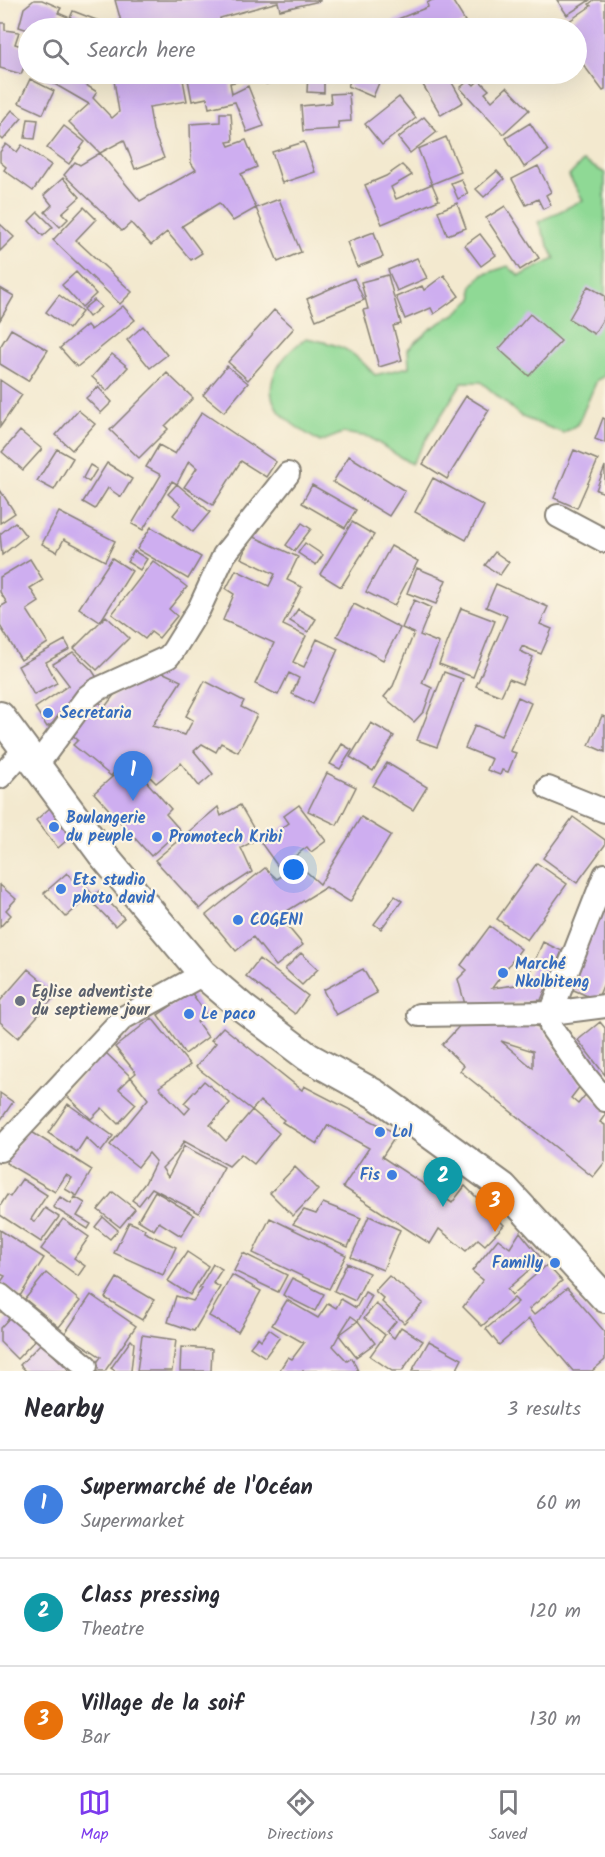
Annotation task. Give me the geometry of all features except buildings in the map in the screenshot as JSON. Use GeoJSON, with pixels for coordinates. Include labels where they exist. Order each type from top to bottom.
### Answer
{"type":"FeatureCollection","features":[{"type":"Feature","properties":{"kind":"main road"},"geometry":{"type":"LineString","coordinates":[[0,716],[102,854],[203,974],[243,1008],[308,1057],[375,1094],[503,1187],[605,1298]]}},
{"type":"Feature","properties":{"kind":"street"},"geometry":{"type":"LineString","coordinates":[[0,777],[31,757],[96,690],[168,657],[199,609],[224,555],[288,474]]}},
{"type":"Feature","properties":{"kind":"street"},"geometry":{"type":"LineString","coordinates":[[558,516],[605,541]]}},
{"type":"Feature","properties":{"kind":"street"},"geometry":{"type":"LineString","coordinates":[[548,788],[605,811]]}},
{"type":"Feature","properties":{"kind":"street"},"geometry":{"type":"LineString","coordinates":[[605,875],[551,1013],[551,1028],[605,1100]]}},
{"type":"Feature","properties":{"kind":"street"},"geometry":{"type":"LineString","coordinates":[[0,1150],[123,1018],[203,974]]}},
{"type":"Feature","properties":{"kind":"street"},"geometry":{"type":"LineString","coordinates":[[419,1015],[551,1013],[605,1006]]}},
{"type":"Feature","properties":{"kind":"street"},"geometry":{"type":"LineString","coordinates":[[0,1295],[86,1366]]}},
{"type":"Feature","properties":{"kind":"green space"},"geometry":{"type":"Polygon","coordinates":[[[583,161],[605,173],[605,376],[597,380],[578,424],[563,433],[522,417],[481,382],[462,382],[411,464],[369,437],[343,433],[320,442],[292,424],[278,410],[271,388],[274,377],[286,356],[306,338],[345,349],[375,375],[409,367],[408,349],[430,329],[455,314],[473,299],[472,286],[482,275],[508,266],[519,276],[555,259],[538,222],[583,200],[569,176],[583,161]]]}},
{"type":"Feature","properties":{"kind":"place","name":"Secretaria"},"geometry":{"type":"Point","coordinates":[48,713]}},
{"type":"Feature","properties":{"kind":"place","name":"Supermarché de l'Océan"},"geometry":{"type":"Point","coordinates":[133,801]}},
{"type":"Feature","properties":{"kind":"place","name":"Boulangerie du peuple"},"geometry":{"type":"Point","coordinates":[54,827]}},
{"type":"Feature","properties":{"kind":"place","name":"Promotech Kribi"},"geometry":{"type":"Point","coordinates":[157,837]}},
{"type":"Feature","properties":{"kind":"place","name":"Ets studio photo david"},"geometry":{"type":"Point","coordinates":[61,889]}},
{"type":"Feature","properties":{"kind":"place","name":"COGENI"},"geometry":{"type":"Point","coordinates":[238,920]}},
{"type":"Feature","properties":{"kind":"place","name":"Marché Nkolbiteng"},"geometry":{"type":"Point","coordinates":[503,973]}},
{"type":"Feature","properties":{"kind":"place","name":"Eglise adventiste du septieme jour"},"geometry":{"type":"Point","coordinates":[20,1001]}},
{"type":"Feature","properties":{"kind":"place","name":"Le paco"},"geometry":{"type":"Point","coordinates":[189,1014]}},
{"type":"Feature","properties":{"kind":"place","name":"Lol"},"geometry":{"type":"Point","coordinates":[380,1132]}},
{"type":"Feature","properties":{"kind":"place","name":"Fis"},"geometry":{"type":"Point","coordinates":[392,1175]}},
{"type":"Feature","properties":{"kind":"place","name":"Class pressing"},"geometry":{"type":"Point","coordinates":[443,1207]}},
{"type":"Feature","properties":{"kind":"place","name":"Village de la soif"},"geometry":{"type":"Point","coordinates":[495,1232]}},
{"type":"Feature","properties":{"kind":"place","name":"Familly"},"geometry":{"type":"Point","coordinates":[555,1263]}}]}
